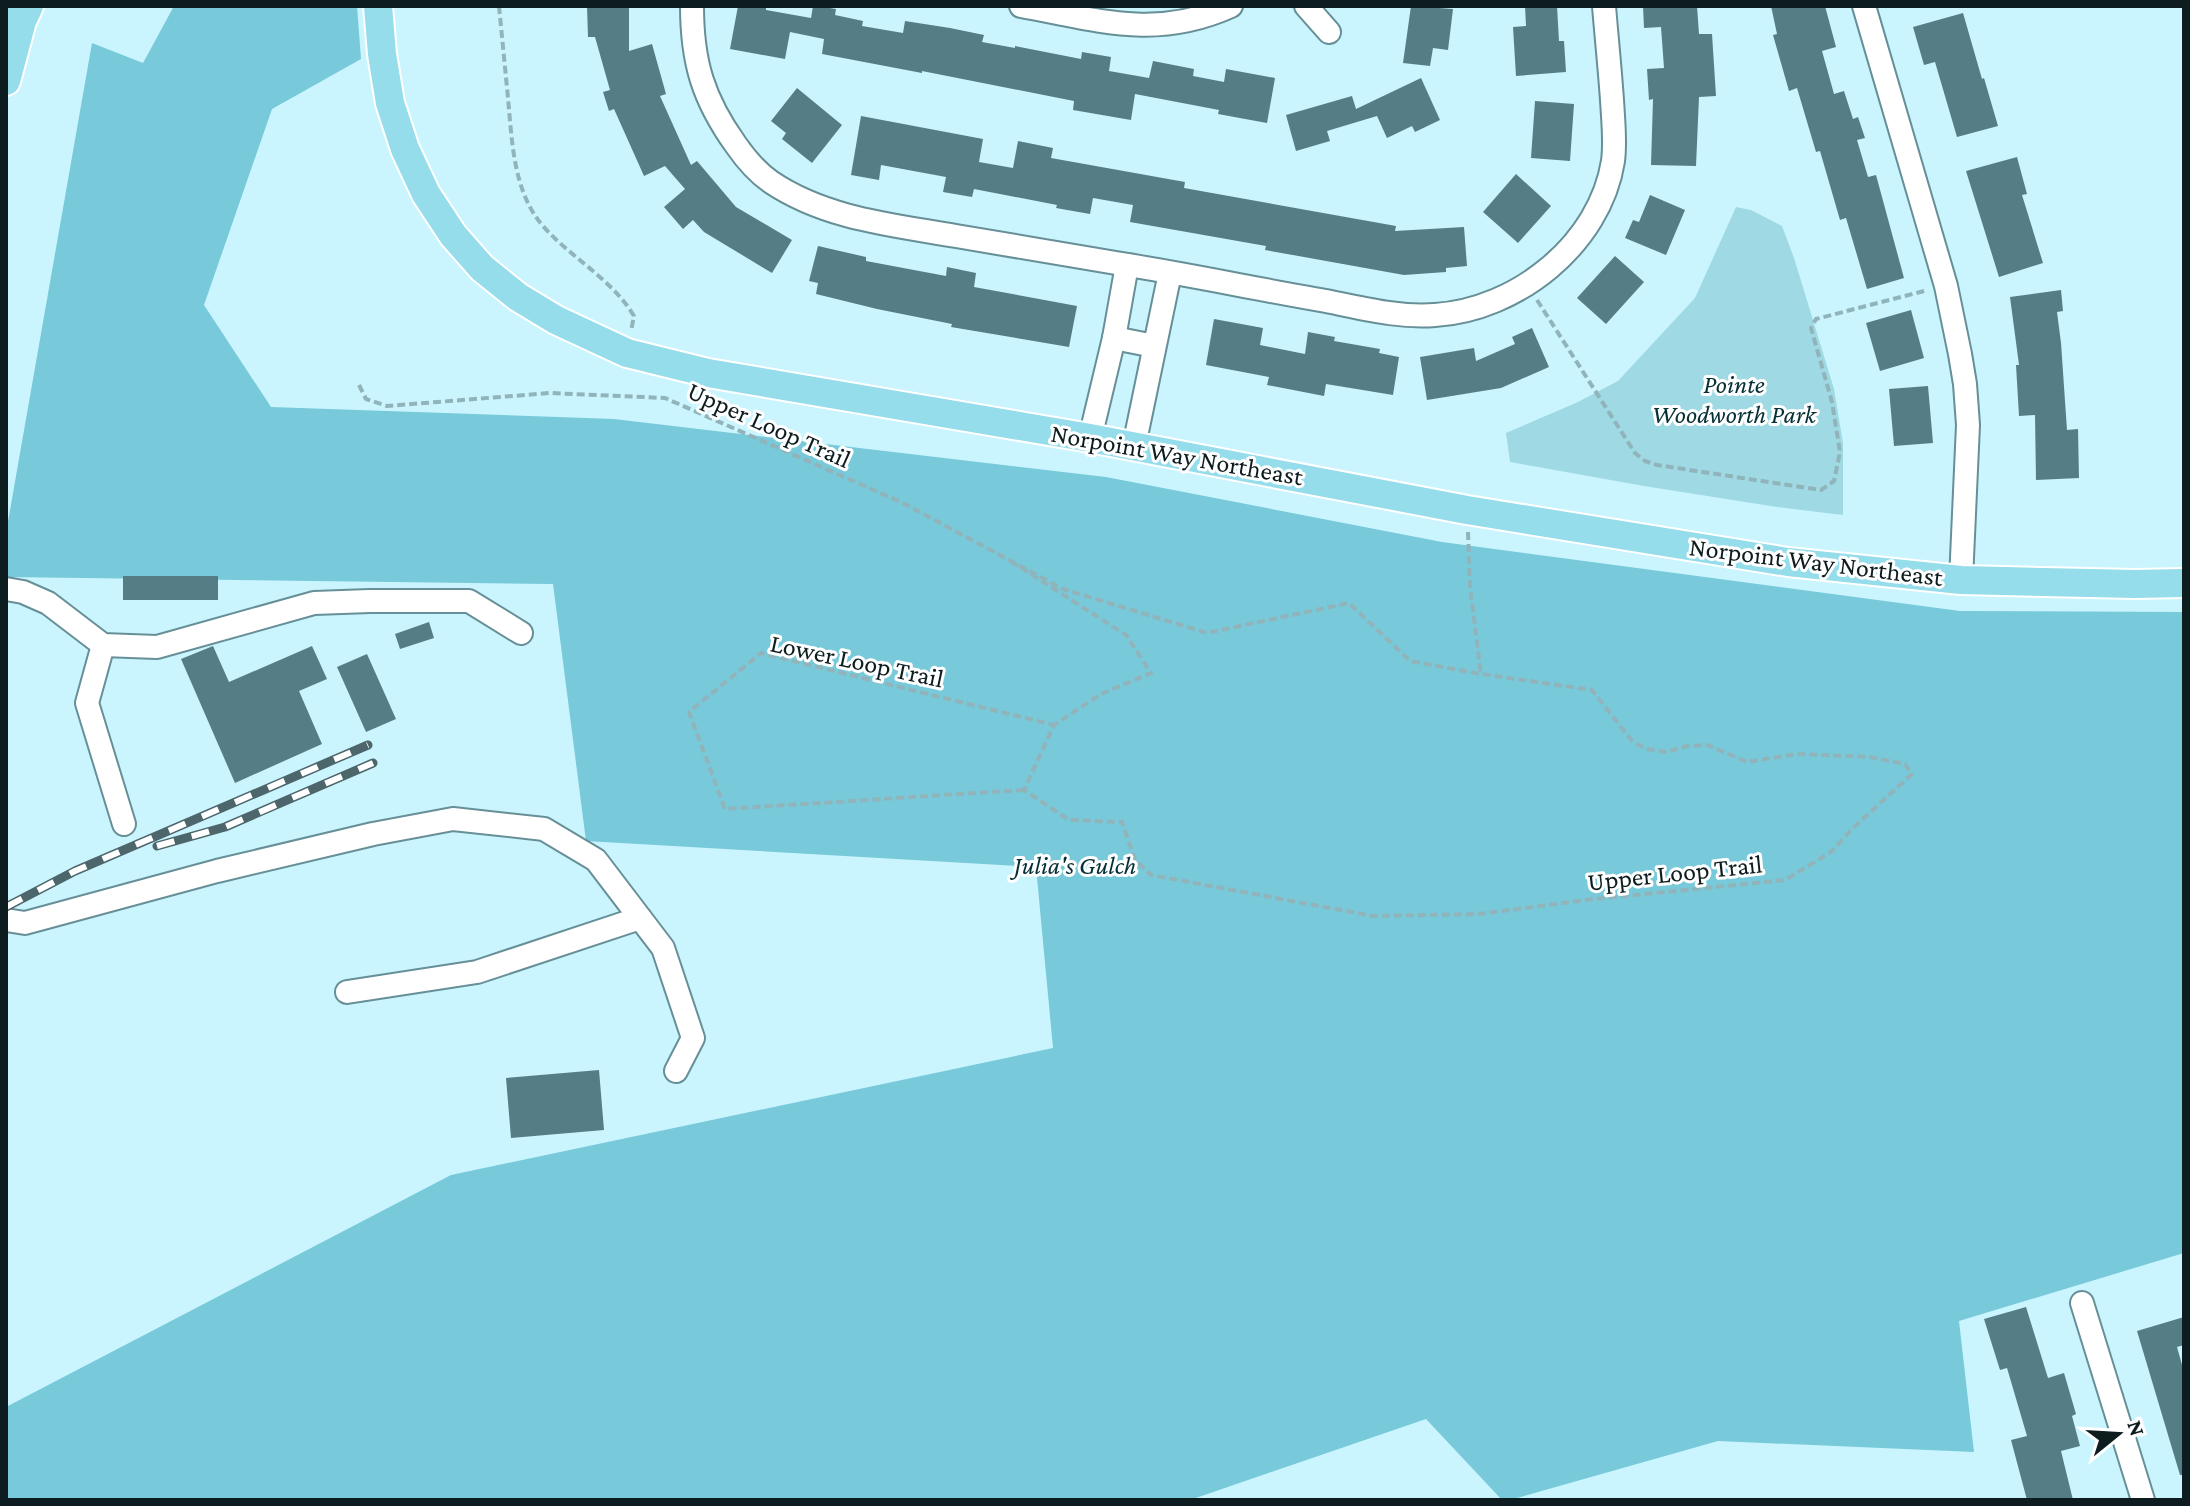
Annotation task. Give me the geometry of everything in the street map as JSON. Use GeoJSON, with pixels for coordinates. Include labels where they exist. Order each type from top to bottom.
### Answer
{"type":"FeatureCollection","features":[{"type":"Feature","properties":{"kind":"main road"},"geometry":{"type":"LineString","coordinates":[[6,81],[29,6]]}},
{"type":"Feature","properties":{"kind":"main road","name":"Norpoint Way Northeast"},"geometry":{"type":"LineString","coordinates":[[378,6],[390,103],[405,149],[426,194],[453,235],[482,268],[518,297],[556,320],[627,353],[708,373],[1090,438],[1467,510],[1788,562],[1961,580],[2184,583]]}},
{"type":"Feature","properties":{"kind":"street"},"geometry":{"type":"LineString","coordinates":[[692,6],[695,56],[702,86],[718,120],[744,155],[769,181],[804,200],[857,219],[1407,315],[1452,314],[1483,305],[1527,285],[1569,250],[1585,230],[1599,205],[1613,161],[1604,6]]}},
{"type":"Feature","properties":{"kind":"street"},"geometry":{"type":"LineString","coordinates":[[1021,6],[1122,25],[1164,26],[1195,20],[1231,6]]}},
{"type":"Feature","properties":{"kind":"street"},"geometry":{"type":"LineString","coordinates":[[1306,6],[1329,32]]}},
{"type":"Feature","properties":{"kind":"street"},"geometry":{"type":"LineString","coordinates":[[1864,6],[1946,286],[1965,384],[1968,425],[1961,580]]}},
{"type":"Feature","properties":{"kind":"street"},"geometry":{"type":"LineString","coordinates":[[1090,438],[1114,338],[1127,265]]}},
{"type":"Feature","properties":{"kind":"street"},"geometry":{"type":"LineString","coordinates":[[1134,446],[1170,273]]}},
{"type":"Feature","properties":{"kind":"street"},"geometry":{"type":"LineString","coordinates":[[1114,338],[1154,346]]}},
{"type":"Feature","properties":{"kind":"street"},"geometry":{"type":"LineString","coordinates":[[6,589],[23,592],[48,603],[103,645],[157,647],[314,603],[469,601],[521,633]]}},
{"type":"Feature","properties":{"kind":"street"},"geometry":{"type":"LineString","coordinates":[[103,645],[87,703],[124,824]]}},
{"type":"Feature","properties":{"kind":"street"},"geometry":{"type":"LineString","coordinates":[[6,920],[25,923],[233,868],[373,834],[453,819],[544,829],[596,860],[663,948],[693,1038],[676,1071]]}},
{"type":"Feature","properties":{"kind":"street"},"geometry":{"type":"LineString","coordinates":[[347,992],[477,972],[640,918]]}},
{"type":"Feature","properties":{"kind":"street"},"geometry":{"type":"LineString","coordinates":[[2082,1303],[2143,1500]]}},
{"type":"Feature","properties":{"kind":"path"},"geometry":{"type":"LineString","coordinates":[[499,6],[516,169],[527,201],[540,223],[624,299],[634,316],[627,353]]}},
{"type":"Feature","properties":{"kind":"path"},"geometry":{"type":"LineString","coordinates":[[1527,285],[1635,453],[1645,461],[1821,490],[1834,481],[1840,452],[1832,402],[1811,328],[1816,319],[1946,286]]}},
{"type":"Feature","properties":{"kind":"path","name":"Upper Loop Trail"},"geometry":{"type":"LineString","coordinates":[[359,385],[366,399],[387,406],[550,393],[665,398],[903,503],[1063,589],[1207,633],[1349,603],[1410,661],[1592,690],[1632,741],[1646,749],[1666,752],[1707,745],[1747,762],[1797,754],[1870,757],[1905,764],[1912,774],[1831,852],[1785,880],[1479,914],[1373,916],[1151,875],[1135,860],[1122,822],[1069,820],[1024,790]]}},
{"type":"Feature","properties":{"kind":"path"},"geometry":{"type":"LineString","coordinates":[[1467,510],[1470,587],[1481,674]]}},
{"type":"Feature","properties":{"kind":"path","name":"Upper Loop Trail"},"geometry":{"type":"LineString","coordinates":[[1012,562],[1126,635],[1151,673],[1101,694],[1054,725]]}},
{"type":"Feature","properties":{"kind":"path","name":"Lower Loop Trail"},"geometry":{"type":"LineString","coordinates":[[1024,790],[725,809],[689,712],[761,653],[1054,725]]}},
{"type":"Feature","properties":{"kind":"path"},"geometry":{"type":"LineString","coordinates":[[1024,790],[1054,725]]}},
{"type":"Feature","properties":{"kind":"green space","name":"Julia's Gulch"},"geometry":{"type":"Polygon","coordinates":[[[174,6],[357,6],[361,59],[272,109],[204,305],[271,407],[614,419],[1106,477],[1442,542],[1960,611],[2184,612],[2184,1253],[1959,1321],[1974,1452],[1718,1441],[1502,1500],[1426,1419],[1190,1500],[6,1500],[6,1407],[451,1175],[1053,1048],[1036,867],[586,841],[553,584],[6,577],[6,533],[92,43],[143,63],[174,6]]]}},
{"type":"Feature","properties":{"kind":"green space","name":"Pointe Woodworth Park"},"geometry":{"type":"Polygon","coordinates":[[[1736,207],[1751,210],[1782,226],[1794,258],[1834,389],[1843,443],[1843,515],[1644,486],[1510,462],[1506,433],[1618,381],[1695,298],[1736,207]]]}},
{"type":"Feature","properties":{"kind":"building"},"geometry":{"type":"Polygon","coordinates":[[[587,6],[629,6],[629,51],[652,44],[666,94],[660,96],[691,165],[697,161],[736,207],[792,240],[772,273],[704,232],[693,220],[683,229],[664,207],[685,189],[665,166],[644,176],[614,109],[609,111],[603,92],[610,90],[595,37],[588,37],[587,6]]]}},
{"type":"Feature","properties":{"kind":"building"},"geometry":{"type":"Polygon","coordinates":[[[738,6],[766,6],[766,10],[811,18],[813,6],[836,9],[835,15],[863,21],[862,26],[903,33],[905,21],[950,28],[984,35],[982,42],[1015,48],[1081,59],[1082,52],[1111,57],[1109,71],[1149,78],[1153,61],[1194,69],[1193,76],[1224,82],[1226,69],[1275,78],[1267,123],[1135,94],[1131,120],[1073,110],[1074,101],[822,54],[824,39],[790,32],[785,59],[730,49],[738,6]]]}},
{"type":"Feature","properties":{"kind":"building"},"geometry":{"type":"Polygon","coordinates":[[[1411,6],[1453,9],[1448,50],[1433,48],[1430,66],[1403,63],[1411,6]]]}},
{"type":"Feature","properties":{"kind":"building"},"geometry":{"type":"Polygon","coordinates":[[[1525,6],[1557,6],[1559,41],[1564,41],[1566,72],[1516,76],[1513,27],[1526,26],[1525,6]]]}},
{"type":"Feature","properties":{"kind":"building"},"geometry":{"type":"Polygon","coordinates":[[[1643,6],[1697,6],[1699,34],[1712,34],[1716,96],[1699,97],[1696,166],[1651,165],[1653,99],[1649,100],[1647,69],[1664,68],[1661,27],[1644,28],[1643,6]]]}},
{"type":"Feature","properties":{"kind":"building"},"geometry":{"type":"Polygon","coordinates":[[[1771,6],[1825,6],[1836,47],[1822,51],[1834,94],[1844,91],[1853,119],[1858,117],[1865,138],[1857,140],[1868,177],[1876,175],[1904,278],[1867,289],[1846,218],[1840,220],[1797,88],[1789,91],[1773,35],[1777,34],[1771,6]]]}},
{"type":"Feature","properties":{"kind":"building"},"geometry":{"type":"Polygon","coordinates":[[[1963,13],[1998,126],[1957,137],[1935,62],[1924,65],[1913,27],[1963,13]]]}},
{"type":"Feature","properties":{"kind":"building"},"geometry":{"type":"Polygon","coordinates":[[[1421,78],[1440,120],[1415,132],[1412,126],[1387,138],[1377,116],[1327,131],[1330,141],[1296,151],[1286,115],[1352,96],[1356,109],[1421,78]]]}},
{"type":"Feature","properties":{"kind":"building"},"geometry":{"type":"Polygon","coordinates":[[[797,88],[842,125],[812,163],[782,139],[786,133],[771,121],[797,88]]]}},
{"type":"Feature","properties":{"kind":"building"},"geometry":{"type":"Polygon","coordinates":[[[1535,101],[1574,104],[1570,161],[1531,158],[1535,101]]]}},
{"type":"Feature","properties":{"kind":"building"},"geometry":{"type":"Polygon","coordinates":[[[861,116],[983,139],[979,162],[1013,168],[1018,141],[1053,148],[1051,158],[1185,182],[1184,188],[1396,226],[1395,231],[1464,227],[1467,266],[1446,268],[1446,272],[1404,275],[1130,222],[1133,205],[1093,198],[1090,214],[974,189],[972,197],[943,192],[946,177],[881,165],[879,180],[851,175],[861,116]]]}},
{"type":"Feature","properties":{"kind":"building"},"geometry":{"type":"Polygon","coordinates":[[[2017,157],[2027,194],[2022,195],[2043,263],[1999,277],[1966,171],[2017,157]]]}},
{"type":"Feature","properties":{"kind":"building"},"geometry":{"type":"Polygon","coordinates":[[[1516,174],[1551,206],[1518,243],[1483,212],[1516,174]]]}},
{"type":"Feature","properties":{"kind":"building"},"geometry":{"type":"Polygon","coordinates":[[[1650,195],[1685,210],[1666,255],[1625,238],[1633,220],[1639,222],[1650,195]]]}},
{"type":"Feature","properties":{"kind":"building"},"geometry":{"type":"Polygon","coordinates":[[[818,246],[866,257],[866,261],[946,276],[947,267],[976,273],[974,287],[1077,306],[1069,347],[951,327],[952,324],[816,294],[818,283],[809,281],[818,246]]]}},
{"type":"Feature","properties":{"kind":"building"},"geometry":{"type":"Polygon","coordinates":[[[1615,256],[1644,282],[1606,324],[1577,298],[1615,256]]]}},
{"type":"Feature","properties":{"kind":"building"},"geometry":{"type":"Polygon","coordinates":[[[2061,290],[2063,311],[2057,312],[2067,430],[2078,429],[2079,478],[2036,480],[2035,415],[2019,416],[2016,365],[2019,365],[2010,297],[2061,290]]]}},
{"type":"Feature","properties":{"kind":"building"},"geometry":{"type":"Polygon","coordinates":[[[1911,310],[1924,358],[1880,371],[1866,323],[1911,310]]]}},
{"type":"Feature","properties":{"kind":"building"},"geometry":{"type":"Polygon","coordinates":[[[1214,319],[1263,328],[1260,345],[1305,354],[1308,332],[1335,337],[1334,341],[1380,349],[1379,353],[1399,357],[1393,395],[1326,384],[1324,396],[1267,385],[1269,377],[1206,365],[1214,319]]]}},
{"type":"Feature","properties":{"kind":"building"},"geometry":{"type":"Polygon","coordinates":[[[1532,328],[1549,367],[1501,388],[1427,400],[1420,357],[1474,348],[1476,361],[1515,344],[1512,337],[1532,328]]]}},
{"type":"Feature","properties":{"kind":"building"},"geometry":{"type":"Polygon","coordinates":[[[1928,386],[1933,443],[1894,446],[1889,389],[1928,386]]]}},
{"type":"Feature","properties":{"kind":"building"},"geometry":{"type":"Polygon","coordinates":[[[123,576],[218,576],[218,600],[123,600],[123,576]]]}},
{"type":"Feature","properties":{"kind":"building"},"geometry":{"type":"Polygon","coordinates":[[[429,622],[434,638],[400,649],[395,634],[429,622]]]}},
{"type":"Feature","properties":{"kind":"building"},"geometry":{"type":"Polygon","coordinates":[[[213,646],[229,682],[312,646],[327,679],[299,691],[322,744],[235,783],[181,659],[213,646]]]}},
{"type":"Feature","properties":{"kind":"building"},"geometry":{"type":"Polygon","coordinates":[[[367,654],[396,719],[366,732],[337,667],[367,654]]]}},
{"type":"Feature","properties":{"kind":"building"},"geometry":{"type":"Polygon","coordinates":[[[599,1070],[604,1130],[511,1138],[506,1078],[599,1070]]]}},
{"type":"Feature","properties":{"kind":"building"},"geometry":{"type":"Polygon","coordinates":[[[2026,1307],[2048,1378],[2064,1373],[2076,1414],[2072,1416],[2080,1446],[2061,1451],[2073,1500],[2027,1500],[2011,1440],[2027,1436],[2007,1368],[2000,1370],[1984,1319],[2026,1307]]]}},
{"type":"Feature","properties":{"kind":"building"},"geometry":{"type":"Polygon","coordinates":[[[2184,1317],[2184,1345],[2177,1347],[2184,1372],[2184,1475],[2180,1475],[2137,1331],[2184,1317]]]}},
{"type":"Feature","properties":{"kind":"railway"},"geometry":{"type":"LineString","coordinates":[[6,907],[75,871],[368,745]]}},
{"type":"Feature","properties":{"kind":"railway"},"geometry":{"type":"LineString","coordinates":[[157,846],[225,827],[373,763]]}}]}
